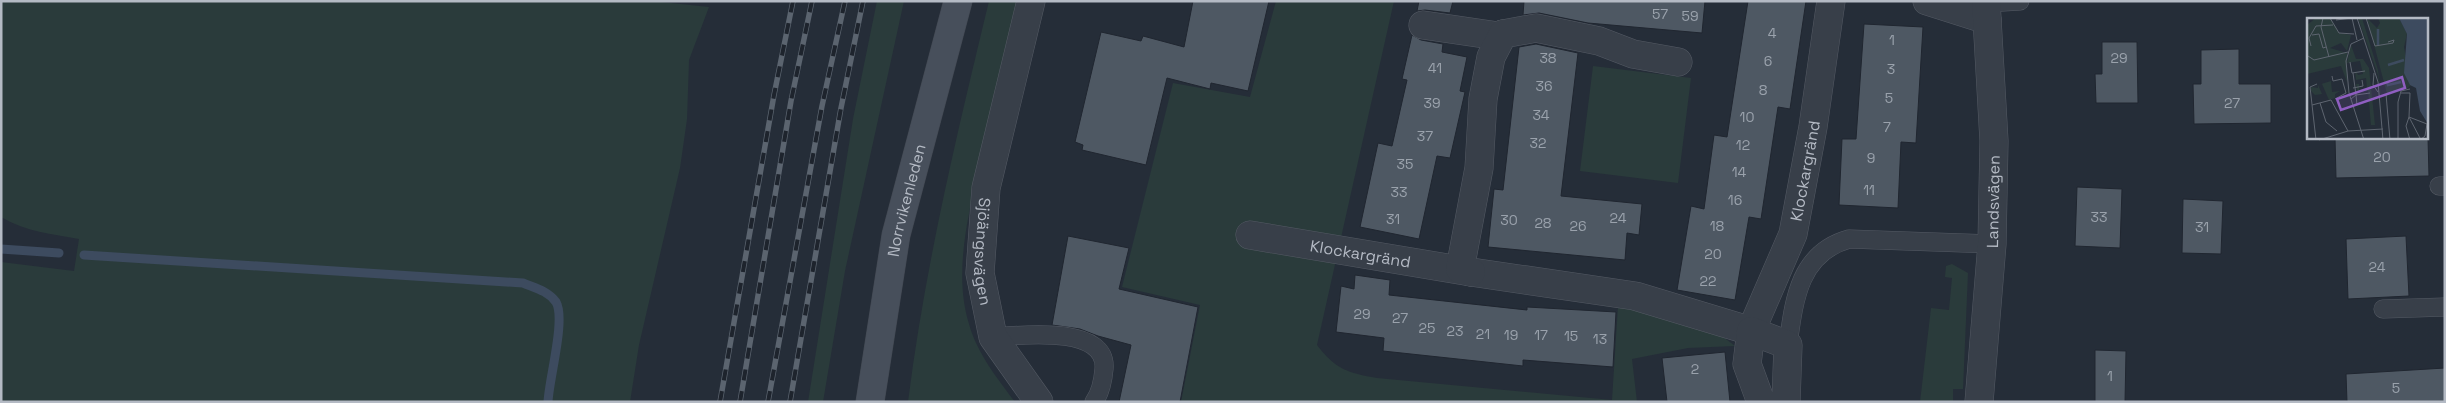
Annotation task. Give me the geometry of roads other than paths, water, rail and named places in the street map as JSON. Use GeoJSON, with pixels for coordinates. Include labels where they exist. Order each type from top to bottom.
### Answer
{"type":"FeatureCollection","features":[{"type":"Feature","properties":{"kind":"main road","name":"Norrvikenleden"},"geometry":{"type":"LineString","coordinates":[[870,402],[896,234],[958,1]]}},
{"type":"Feature","properties":{"kind":"street","name":"Sjöängsvägen"},"geometry":{"type":"LineString","coordinates":[[1031,1],[986,188],[980,273],[993,337],[1039,402]]}},
{"type":"Feature","properties":{"kind":"street","name":"Klockargränd"},"geometry":{"type":"LineString","coordinates":[[1751,331],[1793,234],[1812,136],[1831,1]]}},
{"type":"Feature","properties":{"kind":"street"},"geometry":{"type":"LineString","coordinates":[[1927,1],[1986,8]]}},
{"type":"Feature","properties":{"kind":"street","name":"Landsvägen"},"geometry":{"type":"LineString","coordinates":[[1979,402],[1992,244],[1994,141],[1986,8]]}},
{"type":"Feature","properties":{"kind":"street"},"geometry":{"type":"LineString","coordinates":[[1423,25],[1498,36],[1536,28],[1599,41],[1633,54],[1678,62]]}},
{"type":"Feature","properties":{"kind":"street"},"geometry":{"type":"LineString","coordinates":[[1471,272],[1460,270],[1479,168],[1483,99],[1491,57],[1503,34]]}},
{"type":"Feature","properties":{"kind":"street","name":"Klockargränd"},"geometry":{"type":"LineString","coordinates":[[1250,235],[1471,272],[1635,296],[1751,331],[1788,345]]}},
{"type":"Feature","properties":{"kind":"street"},"geometry":{"type":"LineString","coordinates":[[1751,331],[1747,364],[1761,402]]}},
{"type":"Feature","properties":{"kind":"street"},"geometry":{"type":"LineString","coordinates":[[1786,402],[1788,345]]}},
{"type":"Feature","properties":{"kind":"lane"},"geometry":{"type":"LineString","coordinates":[[1986,8],[2020,1]]}},
{"type":"Feature","properties":{"kind":"lane"},"geometry":{"type":"LineString","coordinates":[[1788,345],[1792,315],[1802,276],[1811,262],[1833,243],[1849,239],[1992,244]]}},
{"type":"Feature","properties":{"kind":"lane"},"geometry":{"type":"LineString","coordinates":[[2383,309],[2445,307]]}},
{"type":"Feature","properties":{"kind":"lane"},"geometry":{"type":"LineString","coordinates":[[993,337],[1045,334],[1071,338],[1096,346],[1103,355],[1105,363],[1099,395],[1094,402]]}},
{"type":"Feature","properties":{"kind":"waterway"},"geometry":{"type":"LineString","coordinates":[[1,249],[59,253]]}},
{"type":"Feature","properties":{"kind":"waterway"},"geometry":{"type":"LineString","coordinates":[[84,255],[523,283],[549,295],[556,302],[559,310],[558,335],[548,402]]}},
{"type":"Feature","properties":{"kind":"railway"},"geometry":{"type":"LineString","coordinates":[[720,402],[774,95],[793,1]]}},
{"type":"Feature","properties":{"kind":"railway"},"geometry":{"type":"LineString","coordinates":[[740,402],[791,101],[812,1]]}},
{"type":"Feature","properties":{"kind":"railway"},"geometry":{"type":"LineString","coordinates":[[768,402],[822,106],[845,1]]}},
{"type":"Feature","properties":{"kind":"railway"},"geometry":{"type":"LineString","coordinates":[[790,402],[841,108],[863,1]]}}]}
